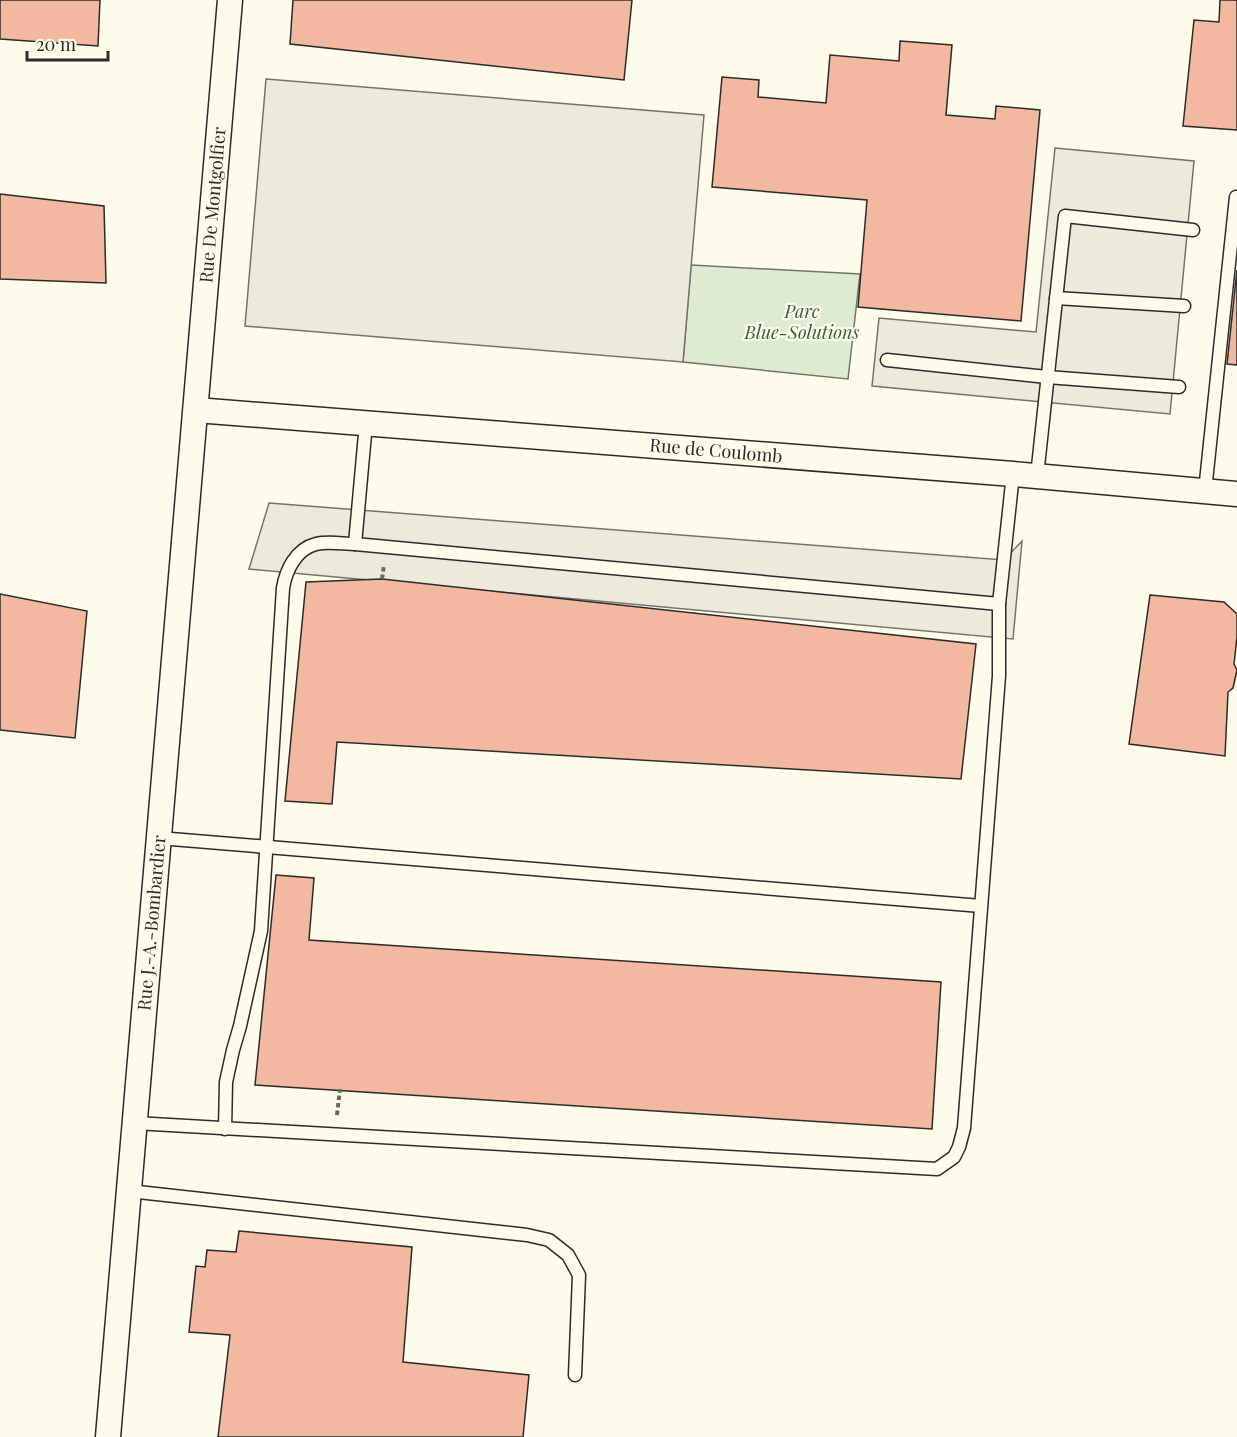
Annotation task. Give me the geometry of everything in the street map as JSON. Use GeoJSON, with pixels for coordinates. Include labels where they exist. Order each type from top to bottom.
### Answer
{"type":"FeatureCollection","features":[{"type":"Feature","properties":{"kind":"street","name":"Rue De Montgolfier"},"geometry":{"type":"LineString","coordinates":[[196,410],[230,0]]}},
{"type":"Feature","properties":{"kind":"street","name":"Rue de Coulomb"},"geometry":{"type":"LineString","coordinates":[[196,410],[1013,474],[1237,494]]}},
{"type":"Feature","properties":{"kind":"street","name":"Rue J.-A.-Bombardier"},"geometry":{"type":"LineString","coordinates":[[108,1437],[196,410]]}},
{"type":"Feature","properties":{"kind":"lane"},"geometry":{"type":"LineString","coordinates":[[1205,491],[1237,198]]}},
{"type":"Feature","properties":{"kind":"lane"},"geometry":{"type":"LineString","coordinates":[[1037,476],[1065,216],[1193,230]]}},
{"type":"Feature","properties":{"kind":"lane"},"geometry":{"type":"LineString","coordinates":[[1056,298],[1184,306]]}},
{"type":"Feature","properties":{"kind":"lane"},"geometry":{"type":"LineString","coordinates":[[886,360],[1047,377],[1179,387]]}},
{"type":"Feature","properties":{"kind":"lane"},"geometry":{"type":"LineString","coordinates":[[355,544],[366,423]]}},
{"type":"Feature","properties":{"kind":"lane"},"geometry":{"type":"LineString","coordinates":[[135,1123],[937,1169],[954,1157],[964,1128],[999,676],[999,604],[1013,474]]}},
{"type":"Feature","properties":{"kind":"lane"},"geometry":{"type":"LineString","coordinates":[[225,1129],[225,1082],[261,931],[283,588],[286,575],[293,562],[313,544],[355,544],[999,604]]}},
{"type":"Feature","properties":{"kind":"lane"},"geometry":{"type":"LineString","coordinates":[[159,838],[981,906]]}},
{"type":"Feature","properties":{"kind":"lane"},"geometry":{"type":"LineString","coordinates":[[129,1191],[527,1235],[549,1240],[568,1255],[579,1275],[575,1375]]}},
{"type":"Feature","properties":{"kind":"path"},"geometry":{"type":"LineString","coordinates":[[335,1135],[340,1089]]}},
{"type":"Feature","properties":{"kind":"green space","name":"Parc Blue-Solutions"},"geometry":{"type":"Polygon","coordinates":[[[691,265],[860,274],[848,379],[683,362],[691,265]]]}},
{"type":"Feature","properties":{"kind":"shaded area"},"geometry":{"type":"Polygon","coordinates":[[[266,79],[704,115],[683,362],[245,326],[266,79]]]}},
{"type":"Feature","properties":{"kind":"shaded area"},"geometry":{"type":"Polygon","coordinates":[[[1055,148],[1194,161],[1170,414],[872,386],[879,318],[1036,332],[1055,148]]]}},
{"type":"Feature","properties":{"kind":"shaded area"},"geometry":{"type":"Polygon","coordinates":[[[269,503],[1004,560],[1022,541],[1013,639],[249,569],[269,503]]]}},
{"type":"Feature","properties":{"kind":"building"},"geometry":{"type":"Polygon","coordinates":[[[0,0],[100,0],[98,46],[0,39],[0,0]]]}},
{"type":"Feature","properties":{"kind":"building"},"geometry":{"type":"Polygon","coordinates":[[[293,0],[632,0],[624,80],[290,44],[293,0]]]}},
{"type":"Feature","properties":{"kind":"building"},"geometry":{"type":"Polygon","coordinates":[[[1220,0],[1237,0],[1237,130],[1183,126],[1194,20],[1219,22],[1220,0]]]}},
{"type":"Feature","properties":{"kind":"building"},"geometry":{"type":"Polygon","coordinates":[[[900,41],[952,45],[946,115],[995,119],[996,106],[1040,110],[1021,321],[858,307],[867,200],[712,187],[722,77],[759,80],[758,97],[826,103],[830,55],[899,61],[900,41]]]}},
{"type":"Feature","properties":{"kind":"building"},"geometry":{"type":"Polygon","coordinates":[[[0,194],[104,206],[106,283],[0,279],[0,194]]]}},
{"type":"Feature","properties":{"kind":"building"},"geometry":{"type":"Polygon","coordinates":[[[1237,270],[1237,365],[1227,364],[1237,270]]]}},
{"type":"Feature","properties":{"kind":"building"},"geometry":{"type":"Polygon","coordinates":[[[382,579],[976,644],[961,779],[337,742],[332,804],[285,801],[306,582],[382,579]]]}},
{"type":"Feature","properties":{"kind":"building"},"geometry":{"type":"Polygon","coordinates":[[[0,594],[87,611],[75,738],[0,730],[0,594]]]}},
{"type":"Feature","properties":{"kind":"building"},"geometry":{"type":"Polygon","coordinates":[[[1150,595],[1224,602],[1237,614],[1234,664],[1237,670],[1233,688],[1228,692],[1225,756],[1129,744],[1150,595]]]}},
{"type":"Feature","properties":{"kind":"building"},"geometry":{"type":"Polygon","coordinates":[[[276,875],[314,878],[309,940],[941,982],[932,1129],[255,1085],[276,875]]]}},
{"type":"Feature","properties":{"kind":"building"},"geometry":{"type":"Polygon","coordinates":[[[239,1231],[412,1247],[403,1362],[529,1375],[523,1437],[218,1437],[230,1335],[189,1332],[196,1266],[205,1267],[207,1250],[236,1252],[239,1231]]]}}]}
